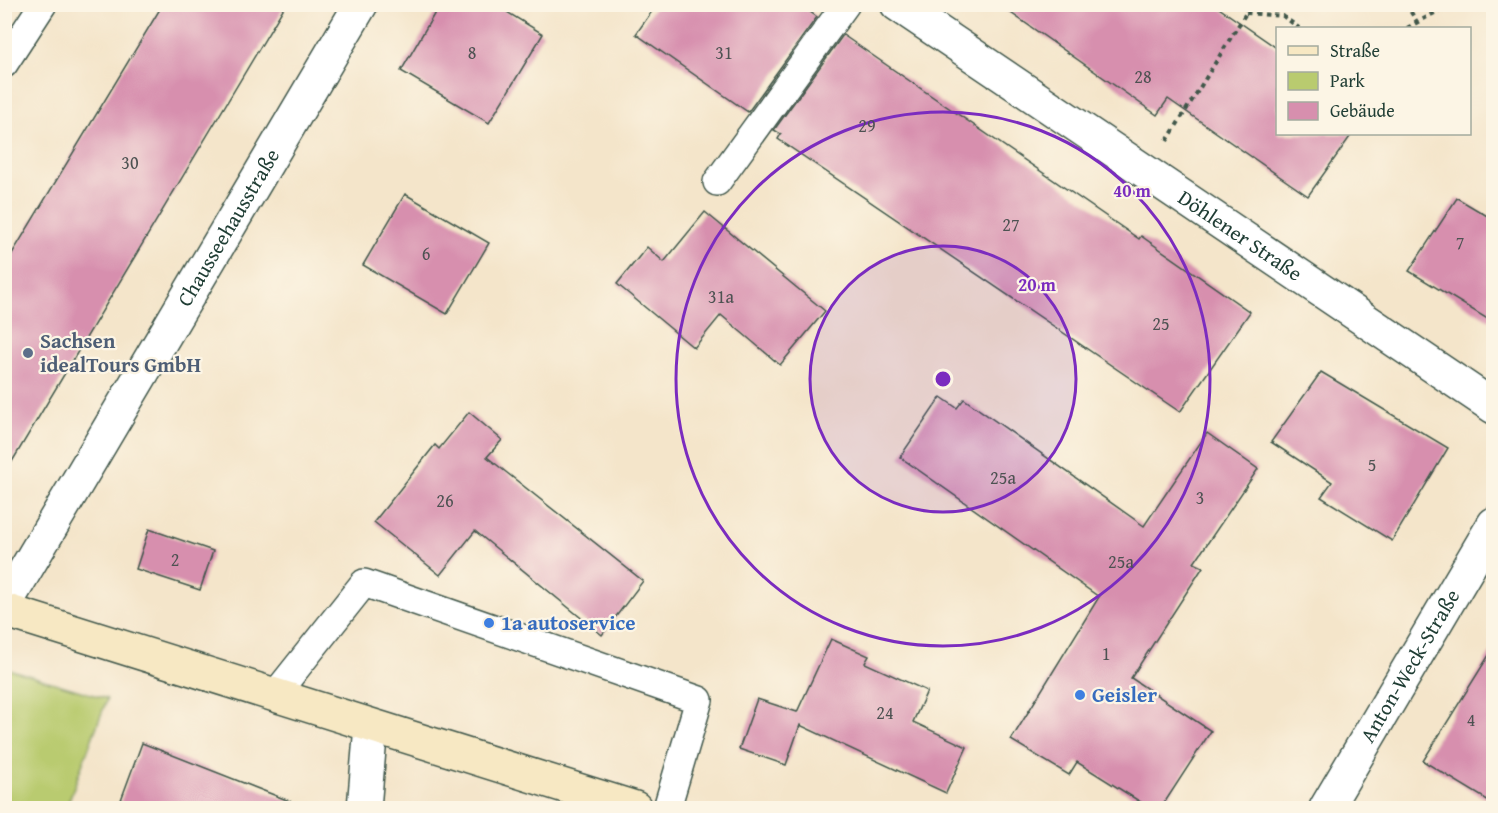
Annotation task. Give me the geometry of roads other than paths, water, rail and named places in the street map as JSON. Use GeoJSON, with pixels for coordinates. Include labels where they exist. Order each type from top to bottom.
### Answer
{"type":"FeatureCollection","features":[{"type":"Feature","properties":{"kind":"main road"},"geometry":{"type":"LineString","coordinates":[[4,608],[274,696],[635,808]]}},
{"type":"Feature","properties":{"kind":"street","name":"Chausseehausstraße"},"geometry":{"type":"LineString","coordinates":[[4,608],[361,4]]}},
{"type":"Feature","properties":{"kind":"street","name":"Döhlener Straße"},"geometry":{"type":"LineString","coordinates":[[897,4],[1494,407]]}},
{"type":"Feature","properties":{"kind":"street","name":"Anton-Weck-Straße"},"geometry":{"type":"LineString","coordinates":[[1326,808],[1494,524]]}},
{"type":"Feature","properties":{"kind":"street"},"geometry":{"type":"LineString","coordinates":[[364,808],[371,726]]}},
{"type":"Feature","properties":{"kind":"lane"},"geometry":{"type":"LineString","coordinates":[[4,64],[43,4]]}},
{"type":"Feature","properties":{"kind":"lane"},"geometry":{"type":"LineString","coordinates":[[717,182],[846,4]]}},
{"type":"Feature","properties":{"kind":"lane"},"geometry":{"type":"LineString","coordinates":[[274,696],[364,583],[699,700],[667,808]]}},
{"type":"Feature","properties":{"kind":"place","name":"Sachsen idealTours GmbH"},"geometry":{"type":"Point","coordinates":[28,353]}},
{"type":"Feature","properties":{"kind":"place","name":"1a autoservice"},"geometry":{"type":"Point","coordinates":[489,623]}},
{"type":"Feature","properties":{"kind":"place","name":"Geisler"},"geometry":{"type":"Point","coordinates":[1080,695]}}]}
